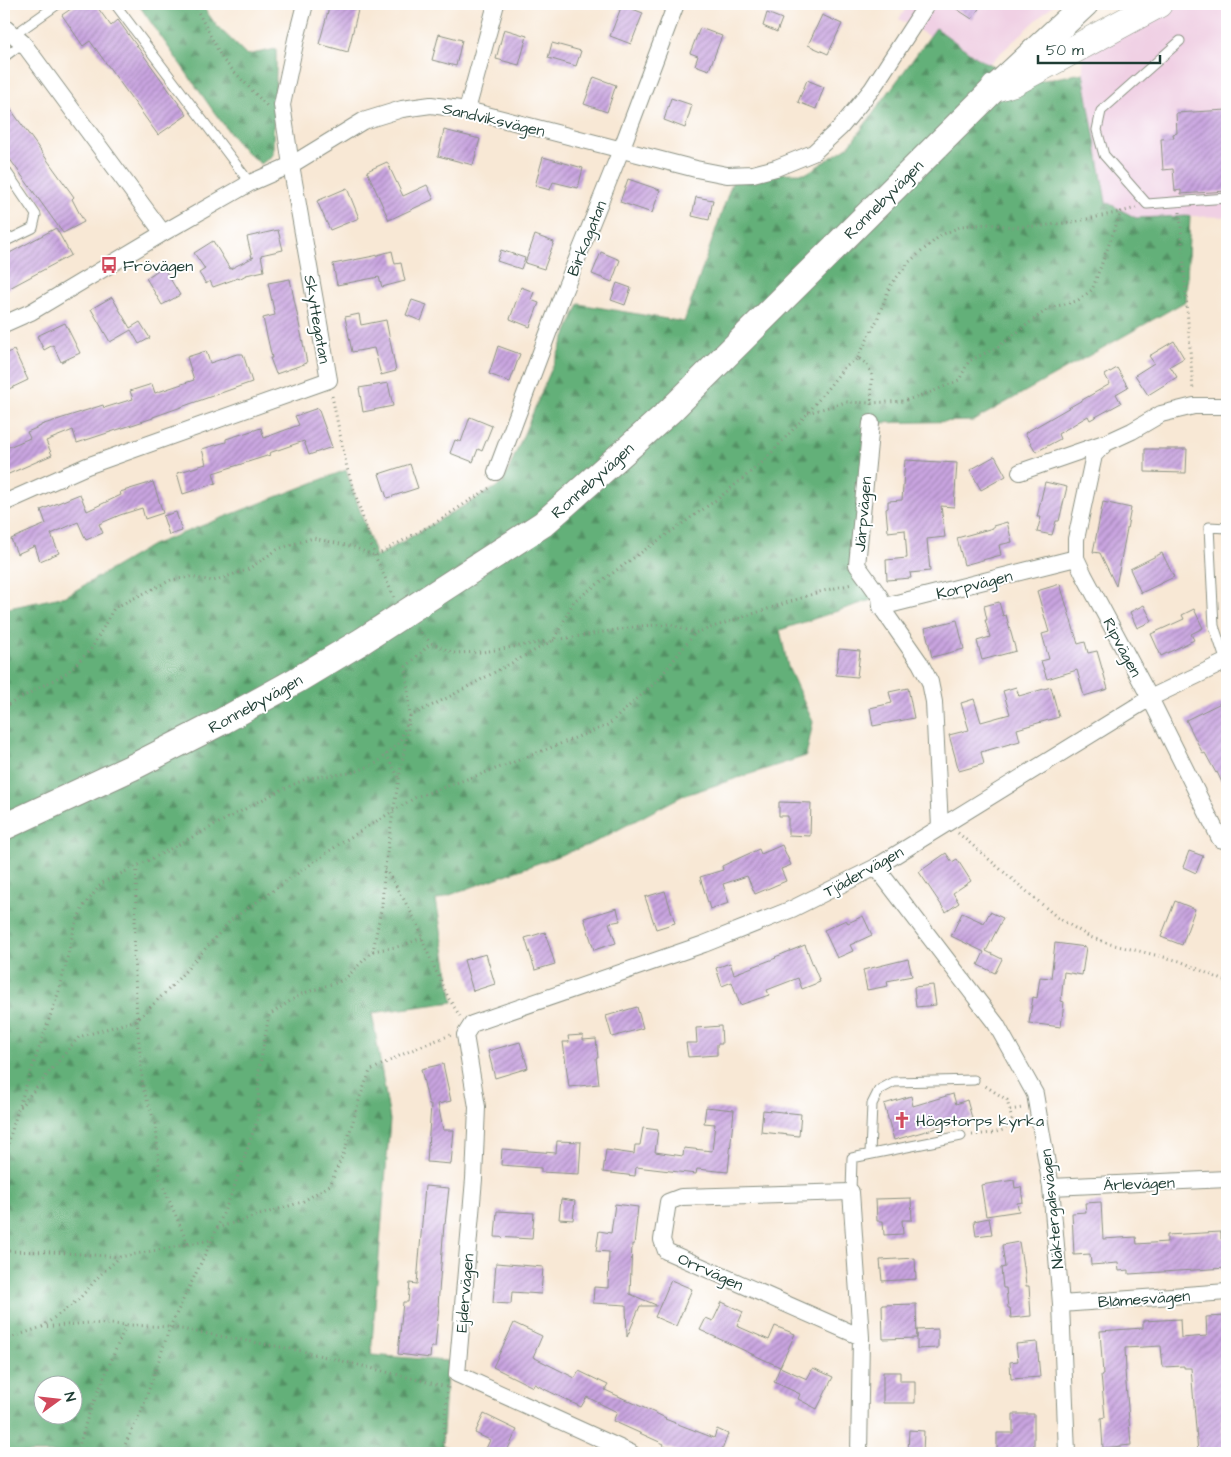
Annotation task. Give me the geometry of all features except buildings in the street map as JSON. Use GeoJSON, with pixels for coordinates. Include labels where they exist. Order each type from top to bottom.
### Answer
{"type":"FeatureCollection","features":[{"type":"Feature","properties":{"kind":"highway"},"geometry":{"type":"LineString","coordinates":[[995,88],[1022,78],[1158,4]]}},
{"type":"Feature","properties":{"kind":"main road","name":"Ronnebyvägen"},"geometry":{"type":"LineString","coordinates":[[4,828],[136,766],[297,680],[362,641],[543,524],[671,410],[995,88],[1085,4]]}},
{"type":"Feature","properties":{"kind":"main road"},"geometry":{"type":"LineString","coordinates":[[1020,64],[1132,4]]}},
{"type":"Feature","properties":{"kind":"street","name":"Skyttegatan"},"geometry":{"type":"LineString","coordinates":[[4,503],[87,466],[329,380],[282,105],[304,4]]}},
{"type":"Feature","properties":{"kind":"street"},"geometry":{"type":"LineString","coordinates":[[468,110],[496,4]]}},
{"type":"Feature","properties":{"kind":"street","name":"Birkagatan"},"geometry":{"type":"LineString","coordinates":[[496,472],[562,296],[621,150],[676,4]]}},
{"type":"Feature","properties":{"kind":"street","name":"Sandviksvägen"},"geometry":{"type":"LineString","coordinates":[[4,324],[31,312],[250,183],[291,165],[363,122],[402,109],[431,105],[468,110],[696,169],[727,175],[753,174],[776,168],[813,153],[840,128],[872,89],[927,4]]}},
{"type":"Feature","properties":{"kind":"street"},"geometry":{"type":"LineString","coordinates":[[13,35],[163,233]]}},
{"type":"Feature","properties":{"kind":"street"},"geometry":{"type":"LineString","coordinates":[[1020,472],[1106,442],[1162,414],[1194,406],[1227,406]]}},
{"type":"Feature","properties":{"kind":"street","name":"Järpvägen"},"geometry":{"type":"LineString","coordinates":[[871,423],[857,566],[868,580],[930,682],[934,702],[943,825]]}},
{"type":"Feature","properties":{"kind":"street"},"geometry":{"type":"LineString","coordinates":[[1076,558],[1076,539],[1094,455],[1106,442]]}},
{"type":"Feature","properties":{"kind":"street","name":"Korpvägen"},"geometry":{"type":"LineString","coordinates":[[881,602],[1076,558]]}},
{"type":"Feature","properties":{"kind":"street","name":"Ripvägen"},"geometry":{"type":"LineString","coordinates":[[1076,558],[1150,698],[1220,839],[1227,841]]}},
{"type":"Feature","properties":{"kind":"street","name":"Tjädervägen"},"geometry":{"type":"LineString","coordinates":[[470,1026],[704,944],[792,910],[876,867],[1150,698],[1227,662]]}},
{"type":"Feature","properties":{"kind":"street","name":"Näktergalsvägen"},"geometry":{"type":"LineString","coordinates":[[876,867],[996,1024],[1035,1094],[1051,1187],[1060,1304],[1067,1453]]}},
{"type":"Feature","properties":{"kind":"street","name":"Ejdervägen"},"geometry":{"type":"LineString","coordinates":[[452,1380],[474,1179],[477,1107],[465,1035],[470,1026]]}},
{"type":"Feature","properties":{"kind":"street","name":"Ärlevägen"},"geometry":{"type":"LineString","coordinates":[[1051,1187],[1227,1179]]}},
{"type":"Feature","properties":{"kind":"street"},"geometry":{"type":"LineString","coordinates":[[852,1192],[861,1337],[859,1453]]}},
{"type":"Feature","properties":{"kind":"street","name":"Orrvägen"},"geometry":{"type":"LineString","coordinates":[[852,1192],[681,1197],[668,1202],[662,1240],[666,1251],[861,1337]]}},
{"type":"Feature","properties":{"kind":"street","name":"Blåmesvägen"},"geometry":{"type":"LineString","coordinates":[[1060,1304],[1227,1292]]}},
{"type":"Feature","properties":{"kind":"street"},"geometry":{"type":"LineString","coordinates":[[452,1380],[631,1453]]}},
{"type":"Feature","properties":{"kind":"lane"},"geometry":{"type":"LineString","coordinates":[[4,56],[13,35],[58,4]]}},
{"type":"Feature","properties":{"kind":"lane"},"geometry":{"type":"LineString","coordinates":[[115,4],[250,183]]}},
{"type":"Feature","properties":{"kind":"lane"},"geometry":{"type":"LineString","coordinates":[[1180,41],[1101,111],[1097,130],[1104,155],[1147,204],[1227,198]]}},
{"type":"Feature","properties":{"kind":"lane"},"geometry":{"type":"LineString","coordinates":[[4,168],[36,215],[33,228],[4,241]]}},
{"type":"Feature","properties":{"kind":"lane"},"geometry":{"type":"LineString","coordinates":[[1227,528],[1209,528],[1214,626],[1227,662]]}},
{"type":"Feature","properties":{"kind":"lane"},"geometry":{"type":"LineString","coordinates":[[870,1154],[872,1104],[879,1090],[894,1082],[974,1080]]}},
{"type":"Feature","properties":{"kind":"lane"},"geometry":{"type":"LineString","coordinates":[[852,1192],[852,1158],[961,1136]]}},
{"type":"Feature","properties":{"kind":"path"},"geometry":{"type":"LineString","coordinates":[[194,4],[223,60],[285,124]]}},
{"type":"Feature","properties":{"kind":"path"},"geometry":{"type":"LineString","coordinates":[[1180,202],[1194,406]]}},
{"type":"Feature","properties":{"kind":"path"},"geometry":{"type":"LineString","coordinates":[[4,1158],[18,1109],[60,988],[75,926],[83,907],[102,883],[308,778],[352,773],[377,762],[399,743],[410,716],[554,640],[574,601],[719,498],[764,461],[808,413],[844,368],[858,358],[877,320],[890,286],[909,262],[941,235],[962,226],[987,224],[1014,227],[1072,222],[1121,212],[1147,204]]}},
{"type":"Feature","properties":{"kind":"path"},"geometry":{"type":"LineString","coordinates":[[808,413],[846,402],[904,401],[934,391],[958,380],[969,360],[998,347],[1049,308],[1077,301],[1092,290],[1121,212]]}},
{"type":"Feature","properties":{"kind":"path"},"geometry":{"type":"LineString","coordinates":[[858,358],[867,364],[872,375],[871,423]]}},
{"type":"Feature","properties":{"kind":"path"},"geometry":{"type":"LineString","coordinates":[[329,380],[347,468],[375,556],[394,597]]}},
{"type":"Feature","properties":{"kind":"path"},"geometry":{"type":"LineString","coordinates":[[375,556],[435,523],[491,488],[496,472]]}},
{"type":"Feature","properties":{"kind":"path"},"geometry":{"type":"LineString","coordinates":[[4,707],[68,672],[92,648],[114,608],[170,580],[190,577],[212,581],[247,570],[278,550],[313,538],[354,547],[375,556]]}},
{"type":"Feature","properties":{"kind":"path"},"geometry":{"type":"LineString","coordinates":[[18,1109],[79,1037],[137,1020],[171,987],[231,920],[341,843],[416,797],[504,766],[608,725],[657,681],[695,633],[818,592],[868,580]]}},
{"type":"Feature","properties":{"kind":"path"},"geometry":{"type":"LineString","coordinates":[[415,627],[431,643],[454,653],[483,652],[640,626],[670,624],[695,633]]}},
{"type":"Feature","properties":{"kind":"path"},"geometry":{"type":"LineString","coordinates":[[121,1453],[143,1407],[170,1326],[212,1240],[232,1193],[258,1118],[259,1070],[269,1015],[301,994],[344,980],[373,951],[382,905],[393,812],[410,716],[406,667],[431,643]]}},
{"type":"Feature","properties":{"kind":"path"},"geometry":{"type":"LineString","coordinates":[[386,754],[399,778]]}},
{"type":"Feature","properties":{"kind":"path"},"geometry":{"type":"LineString","coordinates":[[943,825],[1058,918],[1090,937],[1110,944],[1180,961],[1227,982]]}},
{"type":"Feature","properties":{"kind":"path"},"geometry":{"type":"LineString","coordinates":[[136,866],[134,952],[143,1088],[156,1126],[160,1179],[188,1244]]}},
{"type":"Feature","properties":{"kind":"path"},"geometry":{"type":"LineString","coordinates":[[217,1228],[302,1202],[330,1185],[344,1152],[370,1071],[418,1046],[470,1026],[449,999],[418,925],[385,868]]}},
{"type":"Feature","properties":{"kind":"path"},"geometry":{"type":"LineString","coordinates":[[373,951],[400,946],[422,938]]}},
{"type":"Feature","properties":{"kind":"path"},"geometry":{"type":"LineString","coordinates":[[961,1136],[993,1133],[1003,1130],[1012,1120],[1007,1100],[974,1080]]}},
{"type":"Feature","properties":{"kind":"path"},"geometry":{"type":"LineString","coordinates":[[4,1251],[53,1252],[120,1257],[212,1240]]}},
{"type":"Feature","properties":{"kind":"path"},"geometry":{"type":"LineString","coordinates":[[42,1327],[79,1299],[100,1275],[120,1257]]}},
{"type":"Feature","properties":{"kind":"path"},"geometry":{"type":"LineString","coordinates":[[4,1340],[42,1327],[89,1323],[170,1326],[452,1380],[442,1453]]}},
{"type":"Feature","properties":{"kind":"path"},"geometry":{"type":"LineString","coordinates":[[77,1453],[88,1416],[126,1325]]}},
{"type":"Feature","properties":{"kind":"shaded area"},"geometry":{"type":"Polygon","coordinates":[[[909,4],[1054,4],[984,68],[899,19],[909,4]]]}},
{"type":"Feature","properties":{"kind":"shaded area"},"geometry":{"type":"Polygon","coordinates":[[[1141,4],[1227,4],[1227,217],[1136,218],[1106,202],[1083,73],[1083,34],[1141,4]]]}},
{"type":"Feature","properties":{"kind":"green space"},"geometry":{"type":"Polygon","coordinates":[[[138,4],[201,4],[216,25],[247,55],[276,49],[273,155],[261,164],[242,149],[138,4]]]}},
{"type":"Feature","properties":{"kind":"green space"},"geometry":{"type":"Polygon","coordinates":[[[936,28],[977,58],[1027,83],[1083,73],[1106,202],[1136,218],[1190,216],[1186,301],[973,421],[871,423],[857,565],[880,597],[780,630],[788,667],[813,722],[806,756],[682,796],[591,844],[436,900],[453,1002],[372,1013],[390,1120],[371,1355],[448,1361],[442,1445],[458,1453],[4,1453],[4,609],[66,596],[152,545],[346,470],[376,557],[503,483],[579,304],[684,322],[735,174],[807,173],[849,146],[936,28]]]}},
{"type":"Feature","properties":{"kind":"place","name":"Frövägen"},"geometry":{"type":"Point","coordinates":[109,265]}},
{"type":"Feature","properties":{"kind":"place","name":"Högstorps kyrka"},"geometry":{"type":"Point","coordinates":[902,1120]}}]}
